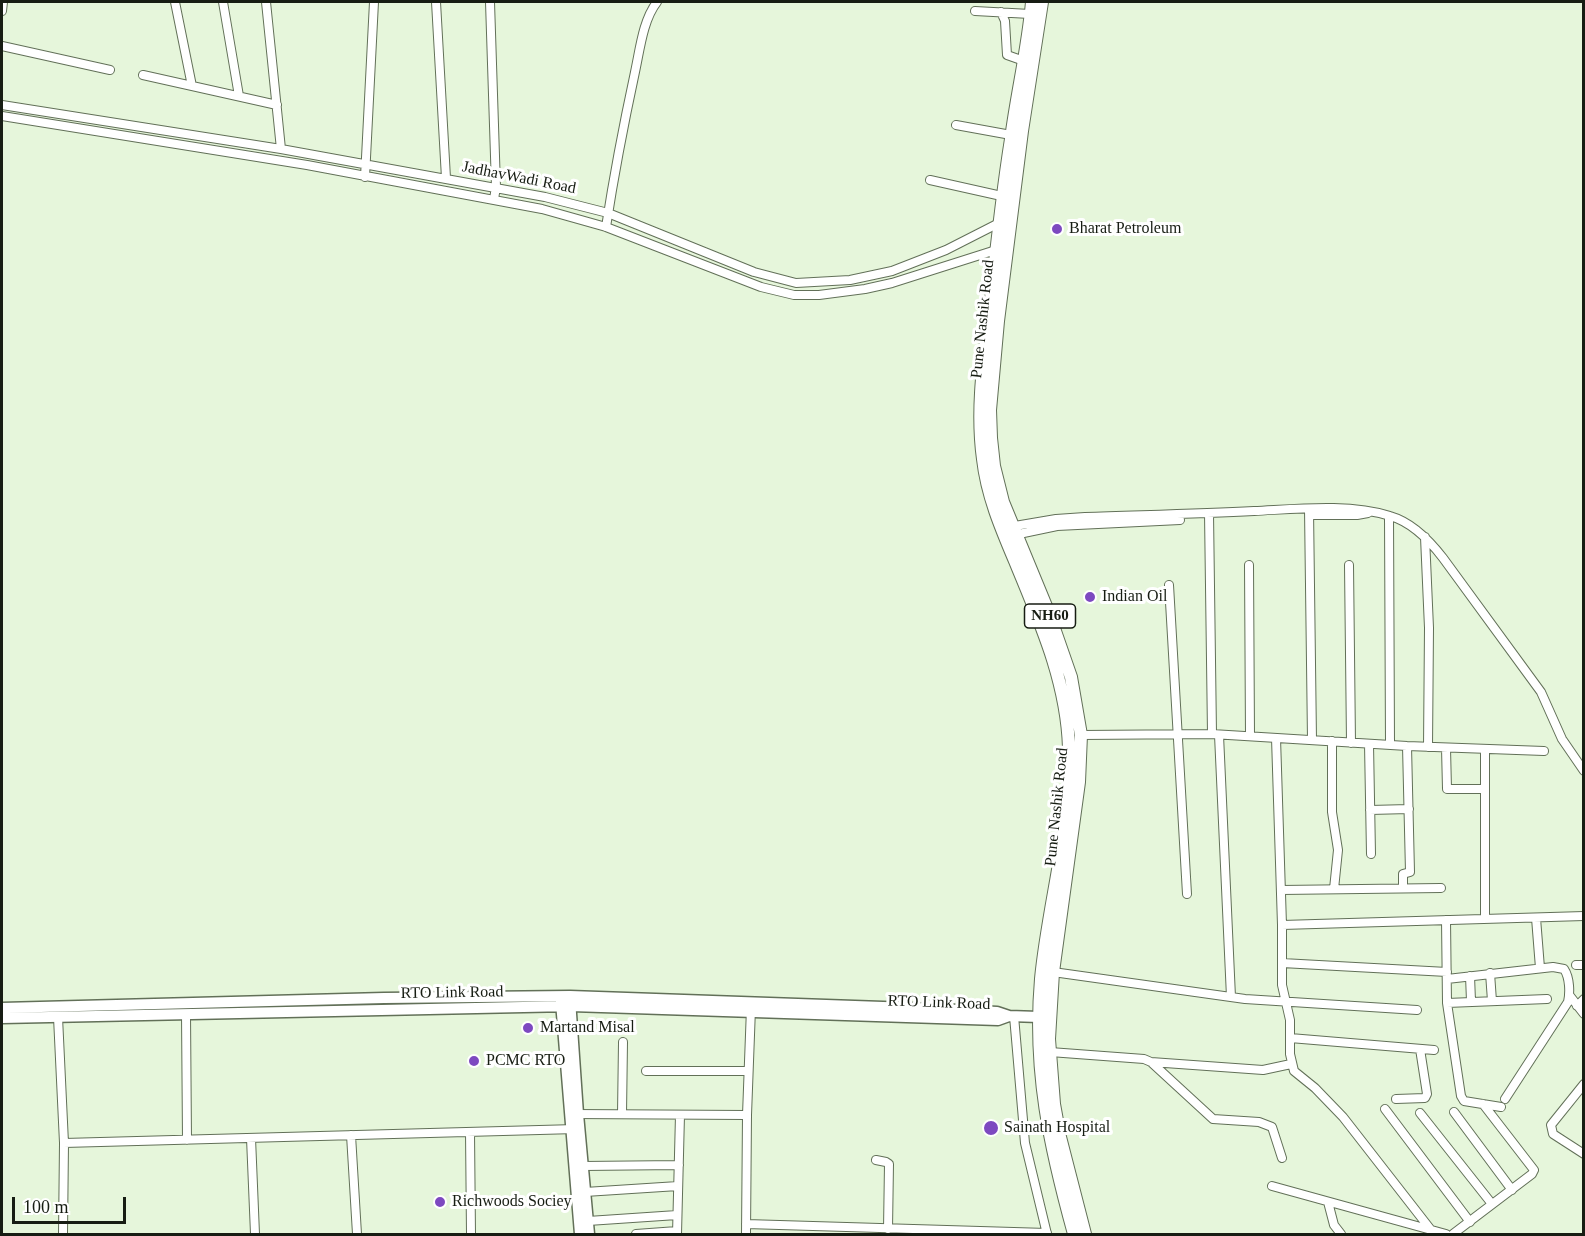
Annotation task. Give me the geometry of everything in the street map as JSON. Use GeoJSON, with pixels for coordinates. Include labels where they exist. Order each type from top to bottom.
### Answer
{"type":"FeatureCollection","features":[{"type":"Feature","properties":{"kind":"highway","name":"Pune Nashik Road"},"geometry":{"type":"LineString","coordinates":[[1042,2],[1005,221],[990,410],[994,466],[1008,532],[1064,694],[1068,720],[1070,754],[1067,795],[1045,948],[1039,1017],[1040,1076],[1044,1108],[1074,1234]]}},
{"type":"Feature","properties":{"kind":"highway","name":"Pune Nashik Road"},"geometry":{"type":"LineString","coordinates":[[1008,198],[1011,135],[1031,8]]}},
{"type":"Feature","properties":{"kind":"highway","name":"Pune Nashik Road"},"geometry":{"type":"LineString","coordinates":[[1008,532],[1061,645],[1073,685],[1081,735],[1076,817],[1053,972],[1050,1052],[1054,1104],[1060,1137],[1085,1234]]}},
{"type":"Feature","properties":{"kind":"main road","name":"RTO Link Road"},"geometry":{"type":"LineString","coordinates":[[2,1008],[373,998],[997,1012],[1011,1016],[1039,1017]]}},
{"type":"Feature","properties":{"kind":"main road","name":"RTO Link Road"},"geometry":{"type":"LineString","coordinates":[[2,1018],[565,1001]]}},
{"type":"Feature","properties":{"kind":"main road"},"geometry":{"type":"LineString","coordinates":[[565,1001],[580,1234]]}},
{"type":"Feature","properties":{"kind":"main road"},"geometry":{"type":"LineString","coordinates":[[574,1130],[582,1166],[589,1234]]}},
{"type":"Feature","properties":{"kind":"street"},"geometry":{"type":"LineString","coordinates":[[2,11],[3,2]]}},
{"type":"Feature","properties":{"kind":"street"},"geometry":{"type":"LineString","coordinates":[[175,2],[192,86]]}},
{"type":"Feature","properties":{"kind":"street"},"geometry":{"type":"LineString","coordinates":[[223,2],[239,96]]}},
{"type":"Feature","properties":{"kind":"street"},"geometry":{"type":"LineString","coordinates":[[266,2],[281,149]]}},
{"type":"Feature","properties":{"kind":"street"},"geometry":{"type":"LineString","coordinates":[[365,177],[374,2]]}},
{"type":"Feature","properties":{"kind":"street"},"geometry":{"type":"LineString","coordinates":[[436,2],[446,178]]}},
{"type":"Feature","properties":{"kind":"street"},"geometry":{"type":"LineString","coordinates":[[490,2],[496,187],[494,199]]}},
{"type":"Feature","properties":{"kind":"street"},"geometry":{"type":"LineString","coordinates":[[606,227],[640,51],[648,19],[657,2]]}},
{"type":"Feature","properties":{"kind":"street"},"geometry":{"type":"LineString","coordinates":[[975,11],[1001,12],[1031,8]]}},
{"type":"Feature","properties":{"kind":"street"},"geometry":{"type":"LineString","coordinates":[[1001,12],[1005,21],[1007,55],[1024,61]]}},
{"type":"Feature","properties":{"kind":"street"},"geometry":{"type":"LineString","coordinates":[[2,46],[110,70]]}},
{"type":"Feature","properties":{"kind":"street"},"geometry":{"type":"LineString","coordinates":[[143,75],[277,105]]}},
{"type":"Feature","properties":{"kind":"street","name":"JadhavWadi Road"},"geometry":{"type":"LineString","coordinates":[[2,105],[138,125],[545,196],[608,213],[762,275],[785,282],[807,284],[850,280],[892,271],[946,250],[1005,221]]}},
{"type":"Feature","properties":{"kind":"street","name":"JadhavWadi Road"},"geometry":{"type":"LineString","coordinates":[[2,116],[307,165],[494,199],[572,216],[761,287],[794,295],[865,290],[1003,248]]}},
{"type":"Feature","properties":{"kind":"street"},"geometry":{"type":"LineString","coordinates":[[956,125],[1011,135]]}},
{"type":"Feature","properties":{"kind":"street"},"geometry":{"type":"LineString","coordinates":[[930,180],[1008,198]]}},
{"type":"Feature","properties":{"kind":"street"},"geometry":{"type":"LineString","coordinates":[[1008,532],[1075,518],[1209,516],[1357,509],[1389,516],[1425,537],[1443,558],[1541,692],[1562,739],[1584,771]]}},
{"type":"Feature","properties":{"kind":"street"},"geometry":{"type":"LineString","coordinates":[[1309,512],[1312,740]]}},
{"type":"Feature","properties":{"kind":"street"},"geometry":{"type":"LineString","coordinates":[[1209,516],[1215,734],[1231,997]]}},
{"type":"Feature","properties":{"kind":"street"},"geometry":{"type":"LineString","coordinates":[[1389,516],[1390,745]]}},
{"type":"Feature","properties":{"kind":"street"},"geometry":{"type":"LineString","coordinates":[[1425,537],[1429,628],[1428,747]]}},
{"type":"Feature","properties":{"kind":"street"},"geometry":{"type":"LineString","coordinates":[[1249,565],[1250,736]]}},
{"type":"Feature","properties":{"kind":"street"},"geometry":{"type":"LineString","coordinates":[[1349,565],[1351,743]]}},
{"type":"Feature","properties":{"kind":"street"},"geometry":{"type":"LineString","coordinates":[[1169,585],[1187,894]]}},
{"type":"Feature","properties":{"kind":"street"},"geometry":{"type":"LineString","coordinates":[[1081,735],[1215,734],[1407,746],[1544,751]]}},
{"type":"Feature","properties":{"kind":"street"},"geometry":{"type":"LineString","coordinates":[[1276,738],[1282,985],[1290,1020],[1291,1064],[1298,1076],[1315,1088],[1343,1117],[1431,1230]]}},
{"type":"Feature","properties":{"kind":"street"},"geometry":{"type":"LineString","coordinates":[[1332,741],[1332,812],[1338,850],[1334,889]]}},
{"type":"Feature","properties":{"kind":"street"},"geometry":{"type":"LineString","coordinates":[[1369,744],[1371,854]]}},
{"type":"Feature","properties":{"kind":"street"},"geometry":{"type":"LineString","coordinates":[[1403,888],[1403,874],[1410,872],[1407,746]]}},
{"type":"Feature","properties":{"kind":"street"},"geometry":{"type":"LineString","coordinates":[[1446,747],[1447,789],[1485,789]]}},
{"type":"Feature","properties":{"kind":"street"},"geometry":{"type":"LineString","coordinates":[[1485,749],[1485,919]]}},
{"type":"Feature","properties":{"kind":"street"},"geometry":{"type":"LineString","coordinates":[[1370,810],[1409,809]]}},
{"type":"Feature","properties":{"kind":"street"},"geometry":{"type":"LineString","coordinates":[[1281,890],[1441,888]]}},
{"type":"Feature","properties":{"kind":"street"},"geometry":{"type":"LineString","coordinates":[[1282,924],[1584,916]]}},
{"type":"Feature","properties":{"kind":"street"},"geometry":{"type":"LineString","coordinates":[[1536,918],[1540,968]]}},
{"type":"Feature","properties":{"kind":"street"},"geometry":{"type":"LineString","coordinates":[[1282,963],[1447,975],[1470,976],[1553,967],[1564,969],[1567,973],[1570,996],[1568,1002],[1503,1103],[1483,1104],[1464,1101],[1461,1096],[1447,1003],[1447,975],[1446,920]]}},
{"type":"Feature","properties":{"kind":"street"},"geometry":{"type":"LineString","coordinates":[[1053,972],[1286,1003],[1417,1010]]}},
{"type":"Feature","properties":{"kind":"street"},"geometry":{"type":"LineString","coordinates":[[1490,973],[1492,1000]]}},
{"type":"Feature","properties":{"kind":"street"},"geometry":{"type":"LineString","coordinates":[[1470,976],[1471,1001]]}},
{"type":"Feature","properties":{"kind":"street"},"geometry":{"type":"LineString","coordinates":[[1570,996],[1580,1002],[1584,1014]]}},
{"type":"Feature","properties":{"kind":"street"},"geometry":{"type":"LineString","coordinates":[[1447,1003],[1547,999]]}},
{"type":"Feature","properties":{"kind":"street"},"geometry":{"type":"LineString","coordinates":[[746,1234],[748,1071],[752,1007]]}},
{"type":"Feature","properties":{"kind":"street"},"geometry":{"type":"LineString","coordinates":[[186,1014],[187,1140]]}},
{"type":"Feature","properties":{"kind":"street"},"geometry":{"type":"LineString","coordinates":[[746,1224],[811,1230],[888,1229],[1047,1234],[1026,1143],[1011,1016]]}},
{"type":"Feature","properties":{"kind":"street"},"geometry":{"type":"LineString","coordinates":[[58,1017],[64,1143],[63,1234]]}},
{"type":"Feature","properties":{"kind":"street"},"geometry":{"type":"LineString","coordinates":[[1290,1038],[1434,1050]]}},
{"type":"Feature","properties":{"kind":"street"},"geometry":{"type":"LineString","coordinates":[[622,1042],[622,1114]]}},
{"type":"Feature","properties":{"kind":"street"},"geometry":{"type":"LineString","coordinates":[[1396,1099],[1425,1098],[1427,1094],[1420,1049]]}},
{"type":"Feature","properties":{"kind":"street"},"geometry":{"type":"LineString","coordinates":[[1050,1052],[1263,1070],[1291,1064]]}},
{"type":"Feature","properties":{"kind":"street"},"geometry":{"type":"LineString","coordinates":[[1151,1062],[1213,1119],[1259,1122],[1272,1127],[1282,1158]]}},
{"type":"Feature","properties":{"kind":"street"},"geometry":{"type":"LineString","coordinates":[[646,1071],[748,1071]]}},
{"type":"Feature","properties":{"kind":"street"},"geometry":{"type":"LineString","coordinates":[[1584,1084],[1551,1125],[1553,1134],[1584,1154]]}},
{"type":"Feature","properties":{"kind":"street"},"geometry":{"type":"LineString","coordinates":[[1454,1234],[1532,1174],[1534,1170],[1483,1104]]}},
{"type":"Feature","properties":{"kind":"street"},"geometry":{"type":"LineString","coordinates":[[1385,1109],[1470,1222]]}},
{"type":"Feature","properties":{"kind":"street"},"geometry":{"type":"LineString","coordinates":[[1454,1112],[1512,1190]]}},
{"type":"Feature","properties":{"kind":"street"},"geometry":{"type":"LineString","coordinates":[[1420,1113],[1492,1204]]}},
{"type":"Feature","properties":{"kind":"street"},"geometry":{"type":"LineString","coordinates":[[573,1114],[747,1116]]}},
{"type":"Feature","properties":{"kind":"street"},"geometry":{"type":"LineString","coordinates":[[636,1234],[677,1233],[680,1115]]}},
{"type":"Feature","properties":{"kind":"street"},"geometry":{"type":"LineString","coordinates":[[64,1143],[574,1130]]}},
{"type":"Feature","properties":{"kind":"street"},"geometry":{"type":"LineString","coordinates":[[470,1132],[471,1234]]}},
{"type":"Feature","properties":{"kind":"street"},"geometry":{"type":"LineString","coordinates":[[351,1135],[357,1234]]}},
{"type":"Feature","properties":{"kind":"street"},"geometry":{"type":"LineString","coordinates":[[251,1138],[255,1234]]}},
{"type":"Feature","properties":{"kind":"street"},"geometry":{"type":"LineString","coordinates":[[876,1160],[889,1164],[888,1229]]}},
{"type":"Feature","properties":{"kind":"street"},"geometry":{"type":"LineString","coordinates":[[582,1166],[679,1165]]}},
{"type":"Feature","properties":{"kind":"street"},"geometry":{"type":"LineString","coordinates":[[585,1192],[678,1185]]}},
{"type":"Feature","properties":{"kind":"street"},"geometry":{"type":"LineString","coordinates":[[1272,1186],[1446,1234]]}},
{"type":"Feature","properties":{"kind":"street"},"geometry":{"type":"LineString","coordinates":[[1329,1202],[1334,1226],[1341,1234]]}},
{"type":"Feature","properties":{"kind":"street"},"geometry":{"type":"LineString","coordinates":[[588,1221],[677,1215]]}},
{"type":"Feature","properties":{"kind":"place","name":"Bharat Petroleum"},"geometry":{"type":"Point","coordinates":[1057,229]}},
{"type":"Feature","properties":{"kind":"place","name":"Indian Oil"},"geometry":{"type":"Point","coordinates":[1090,597]}},
{"type":"Feature","properties":{"kind":"place","name":"Martand Misal"},"geometry":{"type":"Point","coordinates":[528,1028]}},
{"type":"Feature","properties":{"kind":"place","name":"PCMC RTO"},"geometry":{"type":"Point","coordinates":[474,1061]}},
{"type":"Feature","properties":{"kind":"place","name":"Sainath Hospital"},"geometry":{"type":"Point","coordinates":[991,1128]}},
{"type":"Feature","properties":{"kind":"place","name":"Richwoods Sociey"},"geometry":{"type":"Point","coordinates":[440,1202]}}]}
